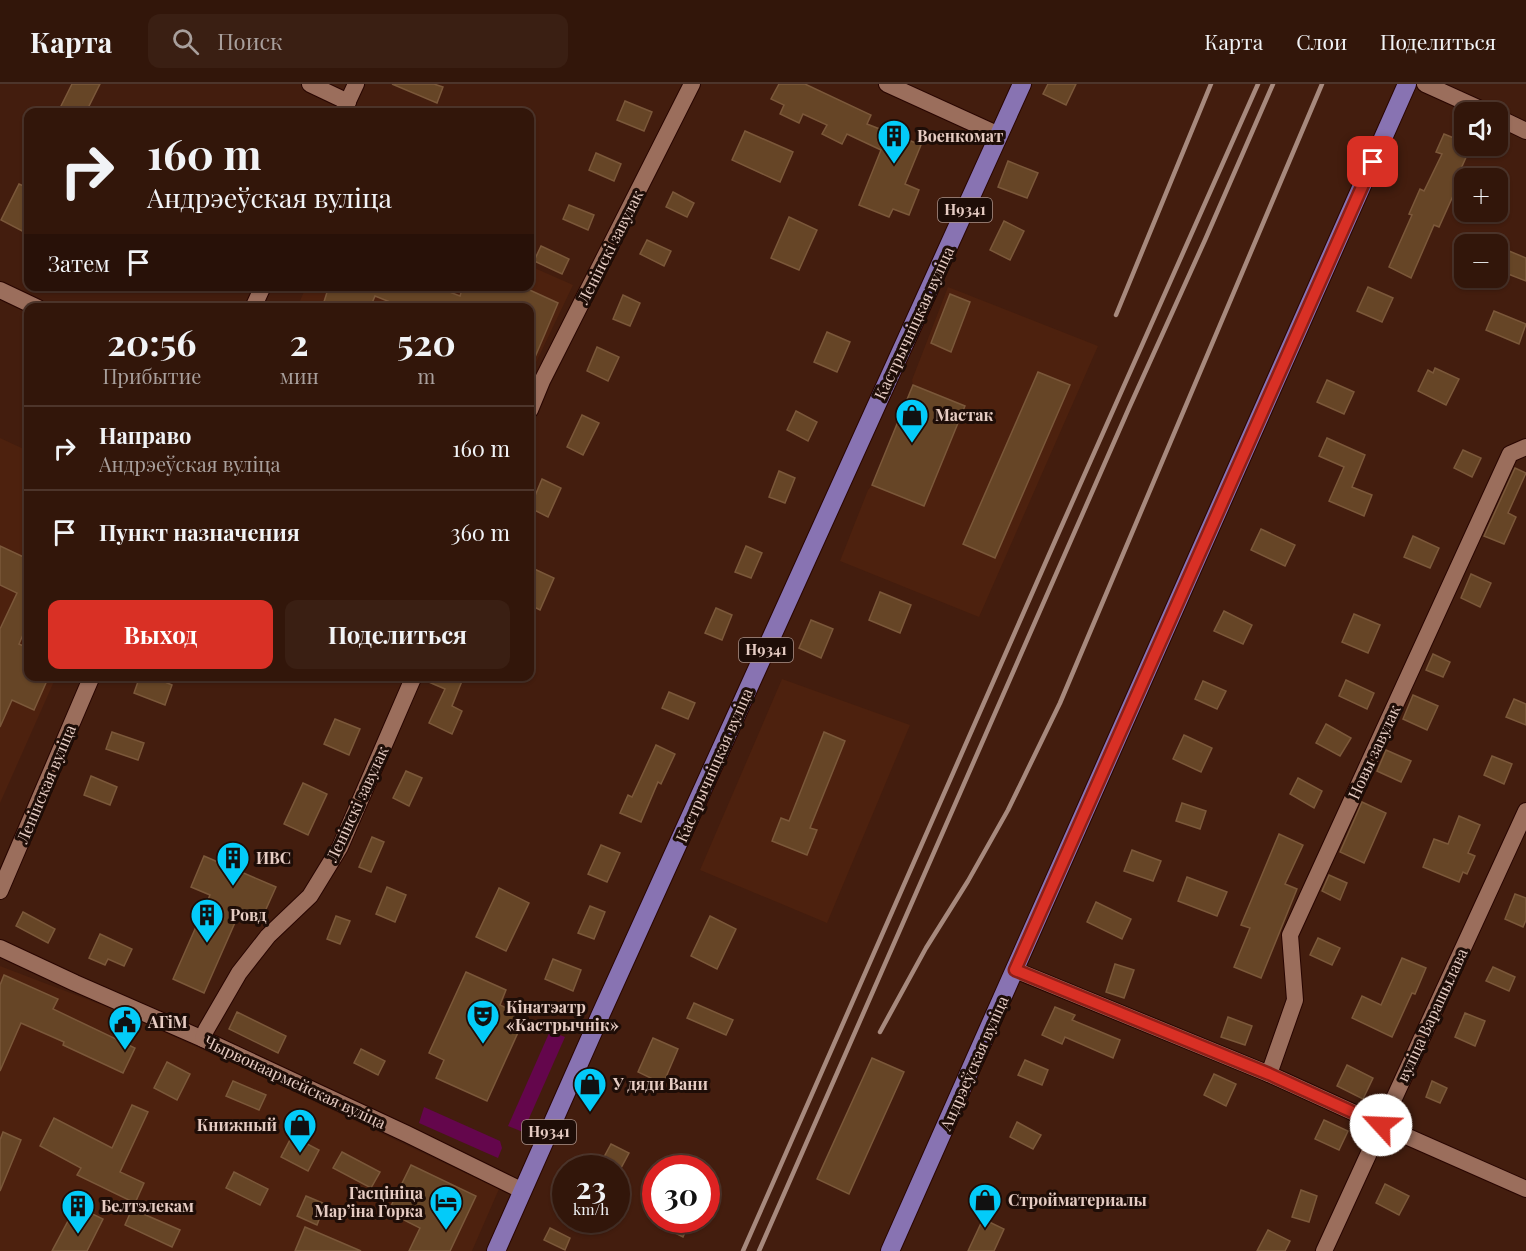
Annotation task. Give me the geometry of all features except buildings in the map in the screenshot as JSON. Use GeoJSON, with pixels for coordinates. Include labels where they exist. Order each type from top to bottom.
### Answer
{"type":"FeatureCollection","features":[{"type":"Feature","properties":{"kind":"main road","name":"Кастрычніцкая вуліца"},"geometry":{"type":"LineString","coordinates":[[496,1251],[1022,84]]}},
{"type":"Feature","properties":{"kind":"main road","name":"Андрэеўская вуліца"},"geometry":{"type":"LineString","coordinates":[[890,1251],[1407,84]]}},
{"type":"Feature","properties":{"kind":"street"},"geometry":{"type":"LineString","coordinates":[[310,84],[345,107],[356,84]]}},
{"type":"Feature","properties":{"kind":"street","name":"Ленінскі завулак"},"geometry":{"type":"LineString","coordinates":[[534,400],[692,84]]}},
{"type":"Feature","properties":{"kind":"street"},"geometry":{"type":"LineString","coordinates":[[887,84],[999,135]]}},
{"type":"Feature","properties":{"kind":"street"},"geometry":{"type":"LineString","coordinates":[[1425,84],[1465,102]]}},
{"type":"Feature","properties":{"kind":"street"},"geometry":{"type":"LineString","coordinates":[[1508,122],[1526,131]]}},
{"type":"Feature","properties":{"kind":"street"},"geometry":{"type":"LineString","coordinates":[[0,290],[27,303]]}},
{"type":"Feature","properties":{"kind":"street","name":"Новы завулак"},"geometry":{"type":"LineString","coordinates":[[1269,1074],[1295,1000],[1290,935],[1510,454],[1526,447]]}},
{"type":"Feature","properties":{"kind":"street","name":"Ленінская вуліца"},"geometry":{"type":"LineString","coordinates":[[0,891],[90,681]]}},
{"type":"Feature","properties":{"kind":"street","name":"Ленінскі завулак"},"geometry":{"type":"LineString","coordinates":[[203,1039],[239,974],[268,936],[310,896],[340,847],[412,681]]}},
{"type":"Feature","properties":{"kind":"street","name":"вуліца Варашылава"},"geometry":{"type":"LineString","coordinates":[[1324,1251],[1526,811]]}},
{"type":"Feature","properties":{"kind":"street","name":"Чырвонаармейская вуліца"},"geometry":{"type":"LineString","coordinates":[[0,948],[203,1039],[523,1191]]}},
{"type":"Feature","properties":{"kind":"street"},"geometry":{"type":"LineString","coordinates":[[1015,970],[1269,1074],[1526,1189]]}},
{"type":"Feature","properties":{"kind":"shaded area"},"geometry":{"type":"Polygon","coordinates":[[[534,268],[573,285],[534,367],[534,303],[299,303],[304,291],[534,291],[534,268]]]}},
{"type":"Feature","properties":{"kind":"shaded area"},"geometry":{"type":"Polygon","coordinates":[[[948,287],[1098,346],[979,617],[840,561],[872,485],[924,506],[965,406],[913,385],[912,380],[948,287]]]}},
{"type":"Feature","properties":{"kind":"shaded area"},"geometry":{"type":"Polygon","coordinates":[[[0,438],[24,449],[24,681],[54,681],[0,803],[0,438]]]}},
{"type":"Feature","properties":{"kind":"shaded area"},"geometry":{"type":"Polygon","coordinates":[[[782,679],[910,725],[827,923],[700,870],[782,679]]]}},
{"type":"Feature","properties":{"kind":"shaded area"},"geometry":{"type":"Polygon","coordinates":[[[0,966],[115,1010],[499,1189],[472,1251],[0,1251],[0,966]]]}},
{"type":"Feature","properties":{"kind":"shaded area"},"geometry":{"type":"Polygon","coordinates":[[[550,1031],[565,1037],[523,1132],[508,1126],[550,1031]]]}},
{"type":"Feature","properties":{"kind":"shaded area"},"geometry":{"type":"Polygon","coordinates":[[[424,1107],[500,1141],[502,1148],[498,1158],[419,1123],[424,1107]]]}},
{"type":"Feature","properties":{"kind":"railway"},"geometry":{"type":"LineString","coordinates":[[1116,315],[1211,84]]}},
{"type":"Feature","properties":{"kind":"railway"},"geometry":{"type":"LineString","coordinates":[[743,1251],[1258,84]]}},
{"type":"Feature","properties":{"kind":"railway"},"geometry":{"type":"LineString","coordinates":[[759,1251],[1273,84]]}},
{"type":"Feature","properties":{"kind":"railway"},"geometry":{"type":"LineString","coordinates":[[880,1032],[926,948],[968,881],[1008,810],[1060,703],[1322,84]]}},
{"type":"Feature","properties":{"kind":"place","name":"Военкомат"},"geometry":{"type":"Point","coordinates":[894,165]}},
{"type":"Feature","properties":{"kind":"place","name":"Мастак"},"geometry":{"type":"Point","coordinates":[912,444]}},
{"type":"Feature","properties":{"kind":"place","name":"ИВС"},"geometry":{"type":"Point","coordinates":[233,887]}},
{"type":"Feature","properties":{"kind":"place","name":"Ровд"},"geometry":{"type":"Point","coordinates":[207,944]}},
{"type":"Feature","properties":{"kind":"place","name":"Кінатэатр «Кастрычнік»"},"geometry":{"type":"Point","coordinates":[483,1045]}},
{"type":"Feature","properties":{"kind":"place","name":"АГіМ"},"geometry":{"type":"Point","coordinates":[125,1051]}},
{"type":"Feature","properties":{"kind":"place","name":"У дяди Вани"},"geometry":{"type":"Point","coordinates":[590,1113]}},
{"type":"Feature","properties":{"kind":"place","name":"Книжный"},"geometry":{"type":"Point","coordinates":[300,1154]}},
{"type":"Feature","properties":{"kind":"place","name":"Стройматериалы"},"geometry":{"type":"Point","coordinates":[985,1229]}},
{"type":"Feature","properties":{"kind":"place","name":"Гасцініца Марʼіна Горка"},"geometry":{"type":"Point","coordinates":[446,1231]}},
{"type":"Feature","properties":{"kind":"place","name":"Белтэлекам"},"geometry":{"type":"Point","coordinates":[78,1235]}},
{"type":"Feature","properties":{"kind":"route"},"geometry":{"type":"LineString","coordinates":[[1373,162],[1015,970],[1269,1074],[1381,1125]]}}]}
